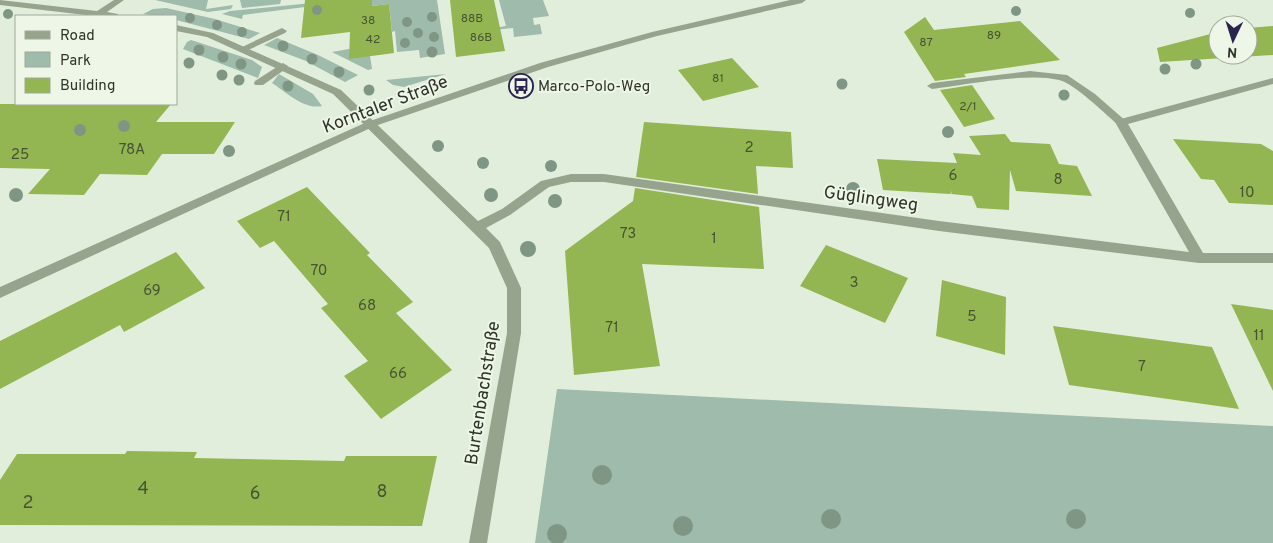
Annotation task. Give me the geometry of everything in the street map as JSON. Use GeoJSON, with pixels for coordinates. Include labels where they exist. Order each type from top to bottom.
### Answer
{"type":"FeatureCollection","features":[{"type":"Feature","properties":{"kind":"street"},"geometry":{"type":"LineString","coordinates":[[100,13],[120,0]]}},
{"type":"Feature","properties":{"kind":"street","name":"Korntaler Straße"},"geometry":{"type":"LineString","coordinates":[[0,293],[371,124],[544,64],[656,34],[802,0]]}},
{"type":"Feature","properties":{"kind":"street"},"geometry":{"type":"LineString","coordinates":[[0,2],[110,15]]}},
{"type":"Feature","properties":{"kind":"street"},"geometry":{"type":"LineString","coordinates":[[178,28],[210,35],[283,66],[337,92],[371,124]]}},
{"type":"Feature","properties":{"kind":"street"},"geometry":{"type":"LineString","coordinates":[[243,49],[282,31]]}},
{"type":"Feature","properties":{"kind":"street"},"geometry":{"type":"LineString","coordinates":[[259,83],[283,66]]}},
{"type":"Feature","properties":{"kind":"street"},"geometry":{"type":"LineString","coordinates":[[932,86],[1030,74],[1063,77],[1091,96],[1121,122],[1199,258]]}},
{"type":"Feature","properties":{"kind":"street"},"geometry":{"type":"LineString","coordinates":[[1121,122],[1273,80]]}},
{"type":"Feature","properties":{"kind":"street","name":"Burtenbachstraße"},"geometry":{"type":"LineString","coordinates":[[371,124],[495,245],[514,288],[514,333],[478,543]]}},
{"type":"Feature","properties":{"kind":"street","name":"Güglingweg"},"geometry":{"type":"LineString","coordinates":[[477,227],[506,212],[545,184],[571,178],[604,178],[939,226],[1199,258],[1273,258]]}},
{"type":"Feature","properties":{"kind":"green space"},"geometry":{"type":"Polygon","coordinates":[[[155,0],[208,0],[206,9],[233,5],[231,9],[208,12],[155,0]]]}},
{"type":"Feature","properties":{"kind":"green space"},"geometry":{"type":"Polygon","coordinates":[[[240,0],[281,0],[280,4],[242,8],[240,0]]]}},
{"type":"Feature","properties":{"kind":"green space"},"geometry":{"type":"Polygon","coordinates":[[[343,0],[437,0],[445,54],[420,58],[419,50],[397,52],[395,31],[392,32],[389,4],[345,9],[305,7],[243,15],[242,19],[222,14],[230,11],[343,0]]]}},
{"type":"Feature","properties":{"kind":"green space"},"geometry":{"type":"Polygon","coordinates":[[[499,0],[543,0],[549,16],[533,18],[534,25],[540,24],[542,34],[514,37],[513,28],[495,30],[494,28],[506,26],[499,0]]]}},
{"type":"Feature","properties":{"kind":"green space"},"geometry":{"type":"Polygon","coordinates":[[[166,8],[215,19],[260,33],[249,39],[178,21],[178,15],[143,14],[153,9],[166,8]]]}},
{"type":"Feature","properties":{"kind":"green space"},"geometry":{"type":"Polygon","coordinates":[[[277,38],[318,55],[358,75],[345,82],[306,61],[264,45],[277,38]]]}},
{"type":"Feature","properties":{"kind":"green space"},"geometry":{"type":"Polygon","coordinates":[[[191,40],[252,60],[262,67],[258,78],[183,49],[187,42],[191,40]]]}},
{"type":"Feature","properties":{"kind":"green space"},"geometry":{"type":"Polygon","coordinates":[[[349,49],[370,56],[372,69],[368,70],[332,52],[349,49]]]}},
{"type":"Feature","properties":{"kind":"green space"},"geometry":{"type":"Polygon","coordinates":[[[279,74],[313,94],[322,106],[315,107],[302,103],[272,83],[279,74]]]}},
{"type":"Feature","properties":{"kind":"green space"},"geometry":{"type":"Polygon","coordinates":[[[446,74],[404,87],[393,85],[386,80],[446,74]]]}},
{"type":"Feature","properties":{"kind":"green space"},"geometry":{"type":"Polygon","coordinates":[[[557,389],[1273,426],[1273,543],[535,543],[557,389]]]}},
{"type":"Feature","properties":{"kind":"building"},"geometry":{"type":"Polygon","coordinates":[[[305,0],[372,0],[372,6],[389,4],[394,53],[349,59],[350,32],[301,38],[305,0]]]}},
{"type":"Feature","properties":{"kind":"building"},"geometry":{"type":"Polygon","coordinates":[[[450,0],[494,0],[505,51],[456,57],[450,0]]]}},
{"type":"Feature","properties":{"kind":"building"},"geometry":{"type":"Polygon","coordinates":[[[925,17],[934,30],[1020,21],[1060,60],[964,74],[966,77],[935,81],[904,32],[925,17]]]}},
{"type":"Feature","properties":{"kind":"building"},"geometry":{"type":"Polygon","coordinates":[[[1273,26],[1273,55],[1258,56],[1258,27],[1273,26]]]}},
{"type":"Feature","properties":{"kind":"building"},"geometry":{"type":"Polygon","coordinates":[[[1208,35],[1208,59],[1160,62],[1157,48],[1208,35]]]}},
{"type":"Feature","properties":{"kind":"building"},"geometry":{"type":"Polygon","coordinates":[[[732,58],[759,87],[703,101],[678,70],[732,58]]]}},
{"type":"Feature","properties":{"kind":"building"},"geometry":{"type":"Polygon","coordinates":[[[972,85],[995,119],[964,127],[940,90],[972,85]]]}},
{"type":"Feature","properties":{"kind":"building"},"geometry":{"type":"Polygon","coordinates":[[[0,104],[170,105],[156,122],[235,122],[214,154],[162,154],[147,175],[100,174],[84,195],[28,194],[50,169],[0,168],[0,104]]]}},
{"type":"Feature","properties":{"kind":"building"},"geometry":{"type":"Polygon","coordinates":[[[644,122],[791,132],[793,168],[756,166],[758,194],[636,177],[644,122]]]}},
{"type":"Feature","properties":{"kind":"building"},"geometry":{"type":"Polygon","coordinates":[[[1005,134],[1011,142],[1050,144],[1059,164],[1077,166],[1092,196],[1016,191],[1010,170],[1009,210],[977,208],[972,196],[951,194],[952,191],[950,194],[883,190],[877,159],[957,163],[953,153],[981,155],[969,136],[1005,134]]]}},
{"type":"Feature","properties":{"kind":"building"},"geometry":{"type":"Polygon","coordinates":[[[1173,139],[1261,144],[1273,151],[1273,205],[1229,203],[1214,180],[1201,179],[1173,139]]]}},
{"type":"Feature","properties":{"kind":"building"},"geometry":{"type":"Polygon","coordinates":[[[307,187],[370,253],[367,255],[413,302],[396,313],[452,370],[381,419],[344,376],[368,361],[321,308],[328,304],[274,241],[260,248],[237,221],[307,187]]]}},
{"type":"Feature","properties":{"kind":"building"},"geometry":{"type":"Polygon","coordinates":[[[635,188],[759,207],[764,269],[642,264],[660,366],[574,375],[565,251],[633,201],[635,188]]]}},
{"type":"Feature","properties":{"kind":"building"},"geometry":{"type":"Polygon","coordinates":[[[826,245],[908,278],[885,323],[800,286],[826,245]]]}},
{"type":"Feature","properties":{"kind":"building"},"geometry":{"type":"Polygon","coordinates":[[[176,252],[205,288],[124,332],[120,325],[0,389],[0,341],[176,252]]]}},
{"type":"Feature","properties":{"kind":"building"},"geometry":{"type":"Polygon","coordinates":[[[942,280],[1006,297],[1005,355],[936,336],[942,280]]]}},
{"type":"Feature","properties":{"kind":"building"},"geometry":{"type":"Polygon","coordinates":[[[1231,304],[1273,310],[1273,391],[1231,304]]]}},
{"type":"Feature","properties":{"kind":"building"},"geometry":{"type":"Polygon","coordinates":[[[1053,326],[1212,347],[1239,409],[1069,385],[1053,326]]]}},
{"type":"Feature","properties":{"kind":"building"},"geometry":{"type":"Polygon","coordinates":[[[127,451],[197,452],[194,458],[344,461],[346,456],[437,456],[422,526],[0,525],[0,480],[17,454],[125,454],[127,451]]]}},
{"type":"Feature","properties":{"kind":"place","name":"Marco-Polo-Weg"},"geometry":{"type":"Point","coordinates":[521,86]}}]}
